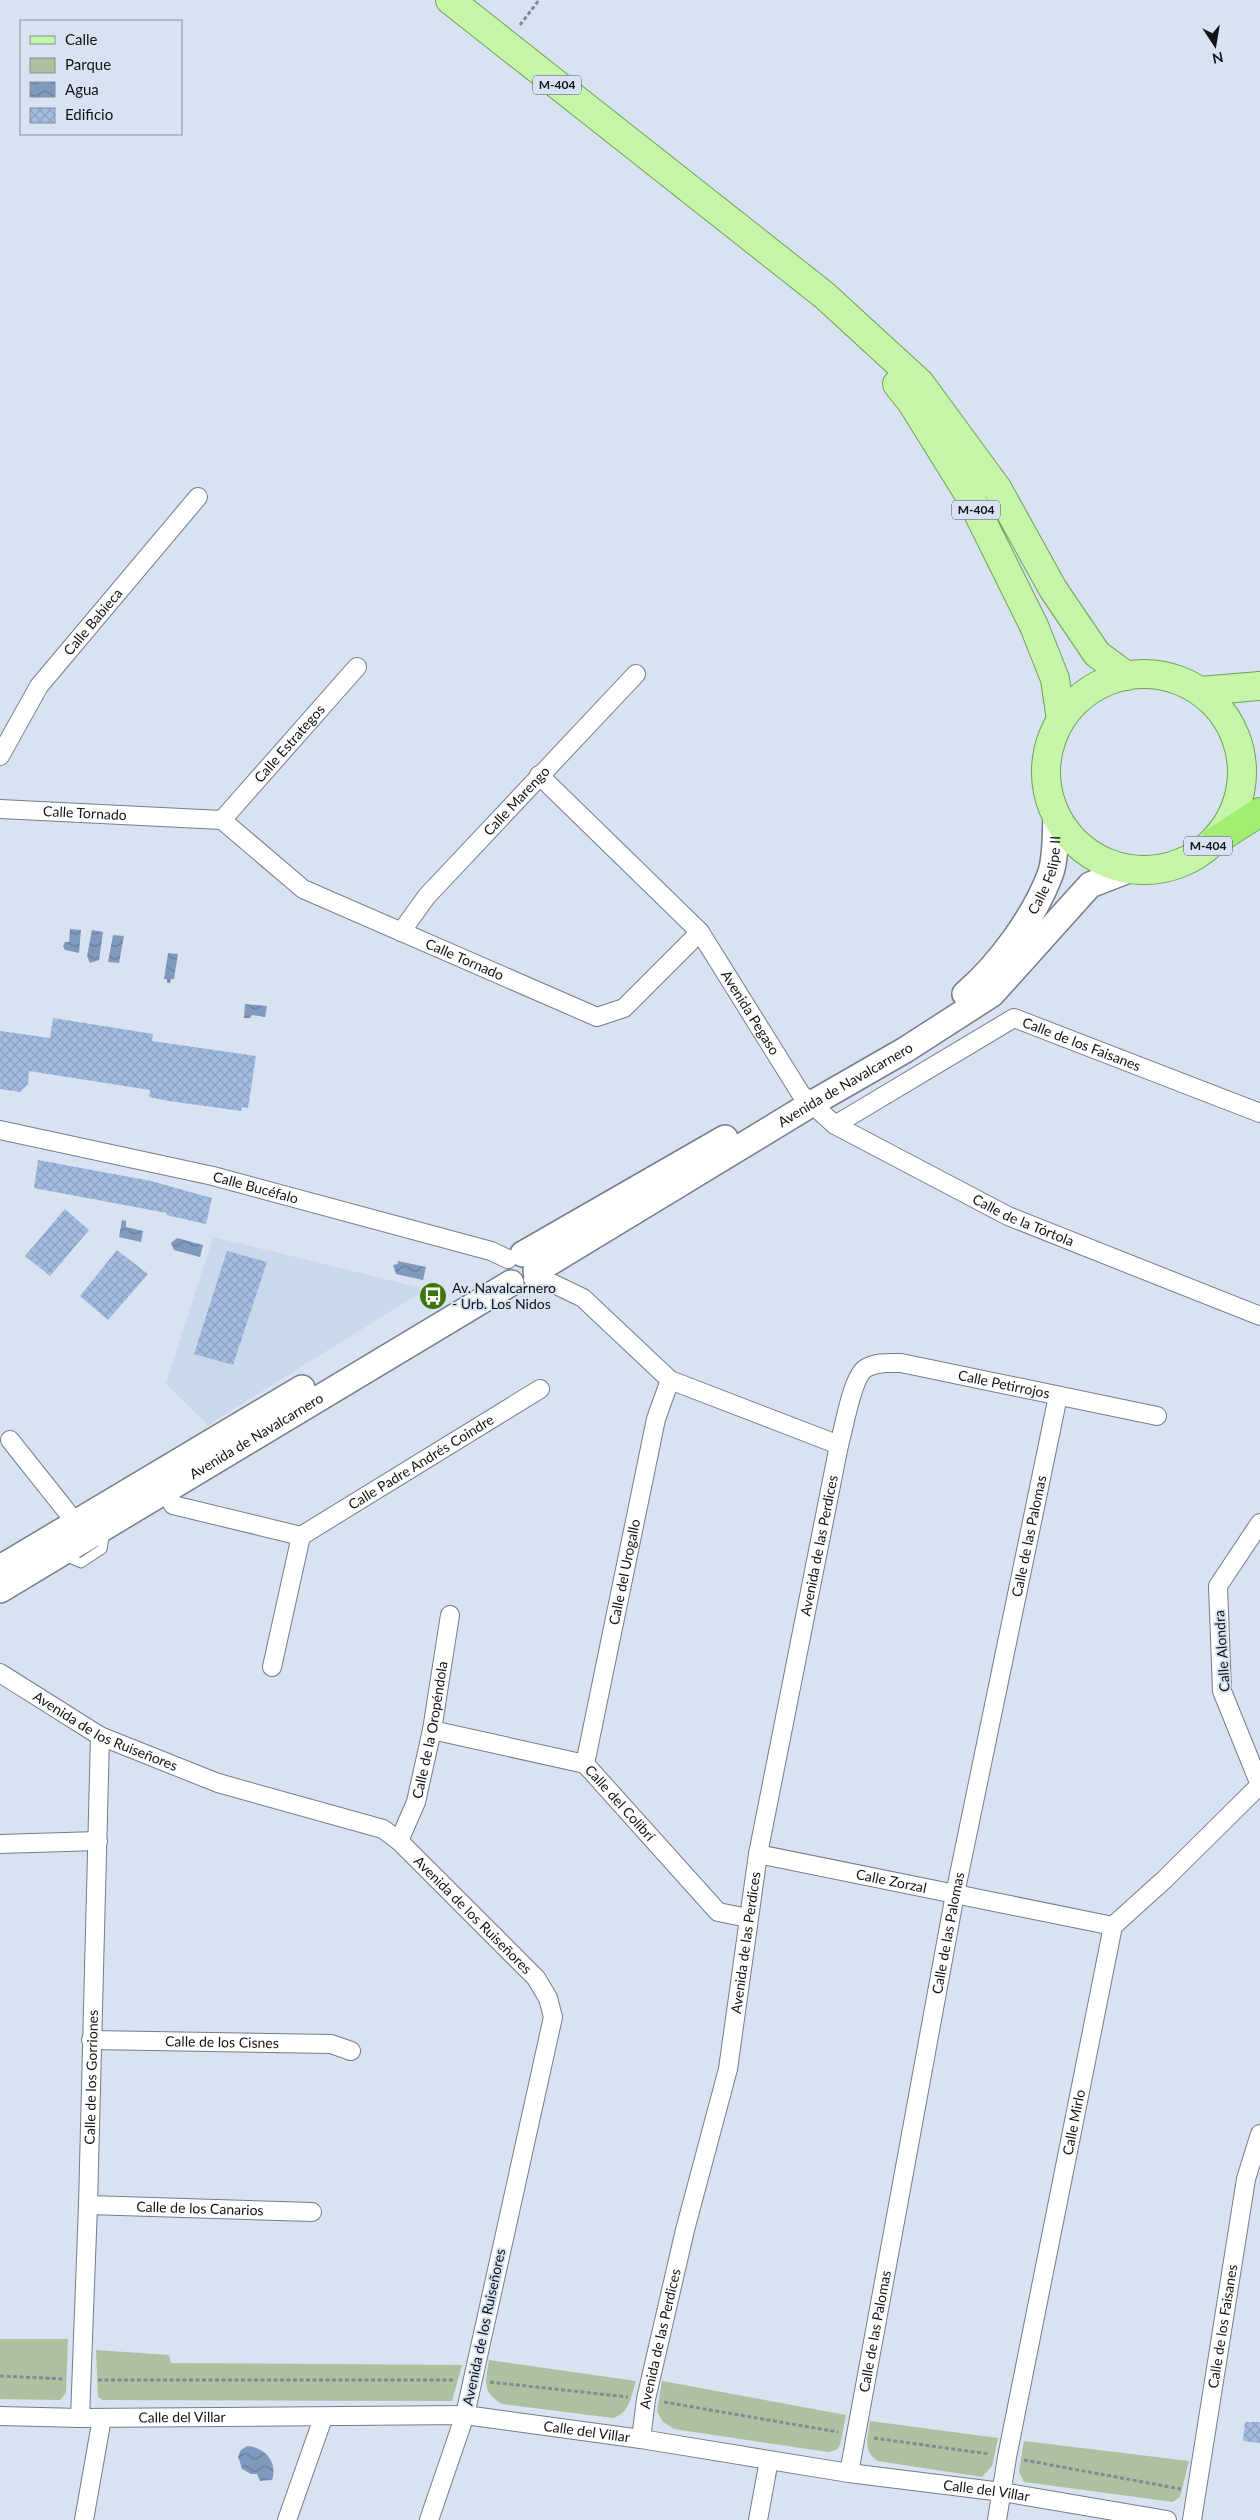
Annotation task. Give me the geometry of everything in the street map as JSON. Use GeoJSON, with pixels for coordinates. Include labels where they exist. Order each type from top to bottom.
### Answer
{"type":"FeatureCollection","features":[{"type":"Feature","properties":{"kind":"highway"},"geometry":{"type":"LineString","coordinates":[[1215,841],[1260,812]]}},
{"type":"Feature","properties":{"kind":"main road","name":"M-404"},"geometry":{"type":"LineString","coordinates":[[450,0],[824,295],[920,383],[997,488],[1053,589],[1097,654],[1127,676]]}},
{"type":"Feature","properties":{"kind":"main road","name":"M-404"},"geometry":{"type":"LineString","coordinates":[[850,320],[912,403],[968,493],[1034,626],[1055,679],[1061,720]]}},
{"type":"Feature","properties":{"kind":"main road","name":"M-404"},"geometry":{"type":"LineString","coordinates":[[1152,674],[1178,680],[1200,691],[1218,707],[1232,727],[1240,749],[1251,763],[1230,821],[1215,841],[1197,855],[1176,865],[1154,870],[1130,870],[1101,861],[1075,843],[1056,818],[1048,794],[1045,768],[1050,743],[1061,720],[1078,699],[1101,684],[1127,676],[1152,674]]}},
{"type":"Feature","properties":{"kind":"main road"},"geometry":{"type":"LineString","coordinates":[[1200,691],[1260,686]]}},
{"type":"Feature","properties":{"kind":"street","name":"Calle Babieca"},"geometry":{"type":"LineString","coordinates":[[0,756],[39,686],[198,497]]}},
{"type":"Feature","properties":{"kind":"street","name":"Calle Estrategos"},"geometry":{"type":"LineString","coordinates":[[222,820],[357,666]]}},
{"type":"Feature","properties":{"kind":"street","name":"Calle Marengo"},"geometry":{"type":"LineString","coordinates":[[401,932],[427,896],[636,674]]}},
{"type":"Feature","properties":{"kind":"street"},"geometry":{"type":"LineString","coordinates":[[540,775],[700,932]]}},
{"type":"Feature","properties":{"kind":"street","name":"Calle Tornado"},"geometry":{"type":"LineString","coordinates":[[0,809],[222,820],[303,889],[597,1017],[624,1008],[700,932]]}},
{"type":"Feature","properties":{"kind":"street","name":"Calle Felipe II"},"geometry":{"type":"LineString","coordinates":[[1022,928],[1050,874],[1056,818]]}},
{"type":"Feature","properties":{"kind":"street","name":"Avenida de Navalcarnero"},"geometry":{"type":"LineString","coordinates":[[806,1099],[905,1050],[992,994],[1090,885],[1130,870]]}},
{"type":"Feature","properties":{"kind":"street","name":"Avenida de Navalcarnero"},"geometry":{"type":"LineString","coordinates":[[0,1568],[76,1523],[161,1483],[806,1099],[961,997],[983,979],[1022,928]]}},
{"type":"Feature","properties":{"kind":"street","name":"Avenida Pegaso"},"geometry":{"type":"LineString","coordinates":[[700,932],[806,1099]]}},
{"type":"Feature","properties":{"kind":"street","name":"Calle de los Faisanes"},"geometry":{"type":"LineString","coordinates":[[835,1124],[1014,1018],[1260,1112]]}},
{"type":"Feature","properties":{"kind":"street","name":"Calle de la Tórtola"},"geometry":{"type":"LineString","coordinates":[[806,1099],[835,1124],[1008,1216],[1260,1316]]}},
{"type":"Feature","properties":{"kind":"street","name":"Calle Bucéfalo"},"geometry":{"type":"LineString","coordinates":[[0,1130],[213,1176],[491,1250],[519,1269]]}},
{"type":"Feature","properties":{"kind":"street"},"geometry":{"type":"LineString","coordinates":[[519,1269],[583,1298],[670,1380],[839,1445]]}},
{"type":"Feature","properties":{"kind":"street","name":"Calle Petirrojos"},"geometry":{"type":"LineString","coordinates":[[856,1382],[865,1369],[884,1362],[901,1363],[1157,1416]]}},
{"type":"Feature","properties":{"kind":"street","name":"Calle del Urogallo"},"geometry":{"type":"LineString","coordinates":[[584,1764],[656,1419],[670,1380]]}},
{"type":"Feature","properties":{"kind":"street","name":"Avenida de las Perdices"},"geometry":{"type":"LineString","coordinates":[[640,2439],[646,2399],[685,2230],[728,2069],[758,1854],[839,1445],[856,1382]]}},
{"type":"Feature","properties":{"kind":"street","name":"Calle Padre Andrés Coindre"},"geometry":{"type":"LineString","coordinates":[[301,1536],[540,1389]]}},
{"type":"Feature","properties":{"kind":"street","name":"Calle de las Palomas"},"geometry":{"type":"LineString","coordinates":[[849,2473],[955,1894],[1058,1396]]}},
{"type":"Feature","properties":{"kind":"street"},"geometry":{"type":"LineString","coordinates":[[10,1440],[76,1523]]}},
{"type":"Feature","properties":{"kind":"street"},"geometry":{"type":"LineString","coordinates":[[161,1483],[173,1505],[301,1536],[272,1667]]}},
{"type":"Feature","properties":{"kind":"street","name":"Avenida de Navalcarnero"},"geometry":{"type":"LineString","coordinates":[[0,1590],[107,1526],[161,1483]]}},
{"type":"Feature","properties":{"kind":"street","name":"Calle Alondra"},"geometry":{"type":"LineString","coordinates":[[1260,1523],[1218,1586],[1222,1691],[1260,1785]]}},
{"type":"Feature","properties":{"kind":"street","name":"Calle de la Oropéndola"},"geometry":{"type":"LineString","coordinates":[[399,1841],[416,1802],[432,1730],[450,1615]]}},
{"type":"Feature","properties":{"kind":"street","name":"Avenida de los Ruiseñores"},"geometry":{"type":"LineString","coordinates":[[0,1673],[100,1736],[218,1783],[383,1829],[399,1841],[536,1978],[548,1998],[553,2017],[465,2416],[429,2520]]}},
{"type":"Feature","properties":{"kind":"street","name":"Calle del Colibrí"},"geometry":{"type":"LineString","coordinates":[[432,1730],[584,1764],[718,1912],[748,1918]]}},
{"type":"Feature","properties":{"kind":"street","name":"Calle de los Gorriones"},"geometry":{"type":"LineString","coordinates":[[80,2418],[88,2205],[100,1736]]}},
{"type":"Feature","properties":{"kind":"street"},"geometry":{"type":"LineString","coordinates":[[1113,1926],[1165,1879],[1260,1785]]}},
{"type":"Feature","properties":{"kind":"street"},"geometry":{"type":"LineString","coordinates":[[0,1844],[98,1841]]}},
{"type":"Feature","properties":{"kind":"street","name":"Calle Zorzal"},"geometry":{"type":"LineString","coordinates":[[758,1854],[1113,1926]]}},
{"type":"Feature","properties":{"kind":"street","name":"Calle Mirlo"},"geometry":{"type":"LineString","coordinates":[[997,2520],[1007,2457],[1113,1926]]}},
{"type":"Feature","properties":{"kind":"street","name":"Calle de los Cisnes"},"geometry":{"type":"LineString","coordinates":[[91,2040],[331,2044],[351,2051]]}},
{"type":"Feature","properties":{"kind":"street","name":"Calle de los Faisanes"},"geometry":{"type":"LineString","coordinates":[[1192,2520],[1246,2179],[1260,2134]]}},
{"type":"Feature","properties":{"kind":"street","name":"Calle de los Canarios"},"geometry":{"type":"LineString","coordinates":[[88,2205],[312,2212]]}},
{"type":"Feature","properties":{"kind":"street","name":"Calle del Villar"},"geometry":{"type":"LineString","coordinates":[[0,2416],[80,2418],[465,2416],[640,2439],[849,2473],[1002,2492],[1167,2520]]}},
{"type":"Feature","properties":{"kind":"street"},"geometry":{"type":"LineString","coordinates":[[84,2520],[102,2418]]}},
{"type":"Feature","properties":{"kind":"street"},"geometry":{"type":"LineString","coordinates":[[287,2520],[323,2418]]}},
{"type":"Feature","properties":{"kind":"street"},"geometry":{"type":"LineString","coordinates":[[758,2520],[769,2460]]}},
{"type":"Feature","properties":{"kind":"path"},"geometry":{"type":"LineString","coordinates":[[506,43],[539,0]]}},
{"type":"Feature","properties":{"kind":"path"},"geometry":{"type":"LineString","coordinates":[[0,2376],[81,2380],[472,2380],[646,2399],[855,2435],[1007,2457],[1196,2492]]}},
{"type":"Feature","properties":{"kind":"shaded area"},"geometry":{"type":"Polygon","coordinates":[[[213,1237],[426,1289],[208,1425],[166,1384],[213,1237]]]}},
{"type":"Feature","properties":{"kind":"green space"},"geometry":{"type":"Polygon","coordinates":[[[0,2339],[68,2339],[66,2393],[60,2400],[0,2399],[0,2339]]]}},
{"type":"Feature","properties":{"kind":"green space"},"geometry":{"type":"Polygon","coordinates":[[[96,2350],[169,2355],[171,2363],[462,2365],[452,2401],[103,2400],[98,2397],[96,2350]]]}},
{"type":"Feature","properties":{"kind":"green space"},"geometry":{"type":"Polygon","coordinates":[[[489,2360],[636,2381],[626,2408],[619,2416],[613,2418],[502,2404],[491,2395],[486,2385],[489,2360]]]}},
{"type":"Feature","properties":{"kind":"green space"},"geometry":{"type":"Polygon","coordinates":[[[662,2381],[846,2415],[840,2445],[836,2450],[828,2452],[674,2429],[663,2422],[657,2411],[662,2381]]]}},
{"type":"Feature","properties":{"kind":"green space"},"geometry":{"type":"Polygon","coordinates":[[[870,2421],[998,2438],[992,2466],[982,2477],[878,2461],[870,2453],[867,2443],[870,2421]]]}},
{"type":"Feature","properties":{"kind":"green space"},"geometry":{"type":"Polygon","coordinates":[[[1024,2441],[1189,2461],[1180,2497],[1173,2502],[1024,2482],[1019,2472],[1024,2441]]]}},
{"type":"Feature","properties":{"kind":"water"},"geometry":{"type":"Polygon","coordinates":[[[70,929],[81,930],[79,953],[65,950],[63,946],[65,942],[69,942],[70,929]]]}},
{"type":"Feature","properties":{"kind":"water"},"geometry":{"type":"Polygon","coordinates":[[[92,930],[103,932],[99,960],[90,963],[87,956],[92,930]]]}},
{"type":"Feature","properties":{"kind":"water"},"geometry":{"type":"Polygon","coordinates":[[[113,935],[124,936],[119,963],[108,962],[113,935]]]}},
{"type":"Feature","properties":{"kind":"water"},"geometry":{"type":"Polygon","coordinates":[[[168,953],[178,954],[174,979],[171,979],[170,983],[167,983],[167,979],[164,979],[168,953]]]}},
{"type":"Feature","properties":{"kind":"water"},"geometry":{"type":"Polygon","coordinates":[[[245,1004],[267,1006],[265,1017],[252,1015],[250,1018],[244,1018],[245,1004]]]}},
{"type":"Feature","properties":{"kind":"water"},"geometry":{"type":"Polygon","coordinates":[[[122,1220],[126,1221],[126,1227],[143,1231],[141,1242],[119,1237],[122,1220]]]}},
{"type":"Feature","properties":{"kind":"water"},"geometry":{"type":"Polygon","coordinates":[[[177,1238],[203,1245],[200,1257],[174,1250],[171,1243],[177,1238]]]}},
{"type":"Feature","properties":{"kind":"water"},"geometry":{"type":"Polygon","coordinates":[[[398,1261],[426,1267],[423,1280],[396,1274],[393,1265],[398,1264],[398,1261]]]}},
{"type":"Feature","properties":{"kind":"water"},"geometry":{"type":"Polygon","coordinates":[[[247,2446],[259,2449],[268,2457],[273,2467],[272,2480],[260,2481],[257,2474],[251,2474],[242,2469],[238,2456],[241,2450],[247,2446]]]}},
{"type":"Feature","properties":{"kind":"building"},"geometry":{"type":"Polygon","coordinates":[[[53,1018],[153,1034],[152,1041],[256,1056],[248,1108],[242,1107],[241,1111],[169,1101],[149,1097],[150,1090],[29,1071],[28,1084],[20,1092],[0,1089],[0,1031],[50,1038],[53,1018]]]}},
{"type":"Feature","properties":{"kind":"building"},"geometry":{"type":"Polygon","coordinates":[[[38,1160],[151,1181],[212,1198],[206,1224],[166,1215],[167,1213],[34,1188],[38,1160]]]}},
{"type":"Feature","properties":{"kind":"building"},"geometry":{"type":"Polygon","coordinates":[[[65,1209],[89,1230],[50,1276],[25,1256],[65,1209]]]}},
{"type":"Feature","properties":{"kind":"building"},"geometry":{"type":"Polygon","coordinates":[[[117,1250],[148,1274],[108,1320],[80,1296],[117,1250]]]}},
{"type":"Feature","properties":{"kind":"building"},"geometry":{"type":"Polygon","coordinates":[[[227,1251],[267,1262],[233,1365],[194,1354],[227,1251]]]}},
{"type":"Feature","properties":{"kind":"building"},"geometry":{"type":"Polygon","coordinates":[[[1245,2422],[1260,2422],[1260,2443],[1243,2441],[1245,2422]]]}},
{"type":"Feature","properties":{"kind":"place","name":"Av. Navalcarnero - Urb. Los Nidos"},"geometry":{"type":"Point","coordinates":[433,1296]}}]}
